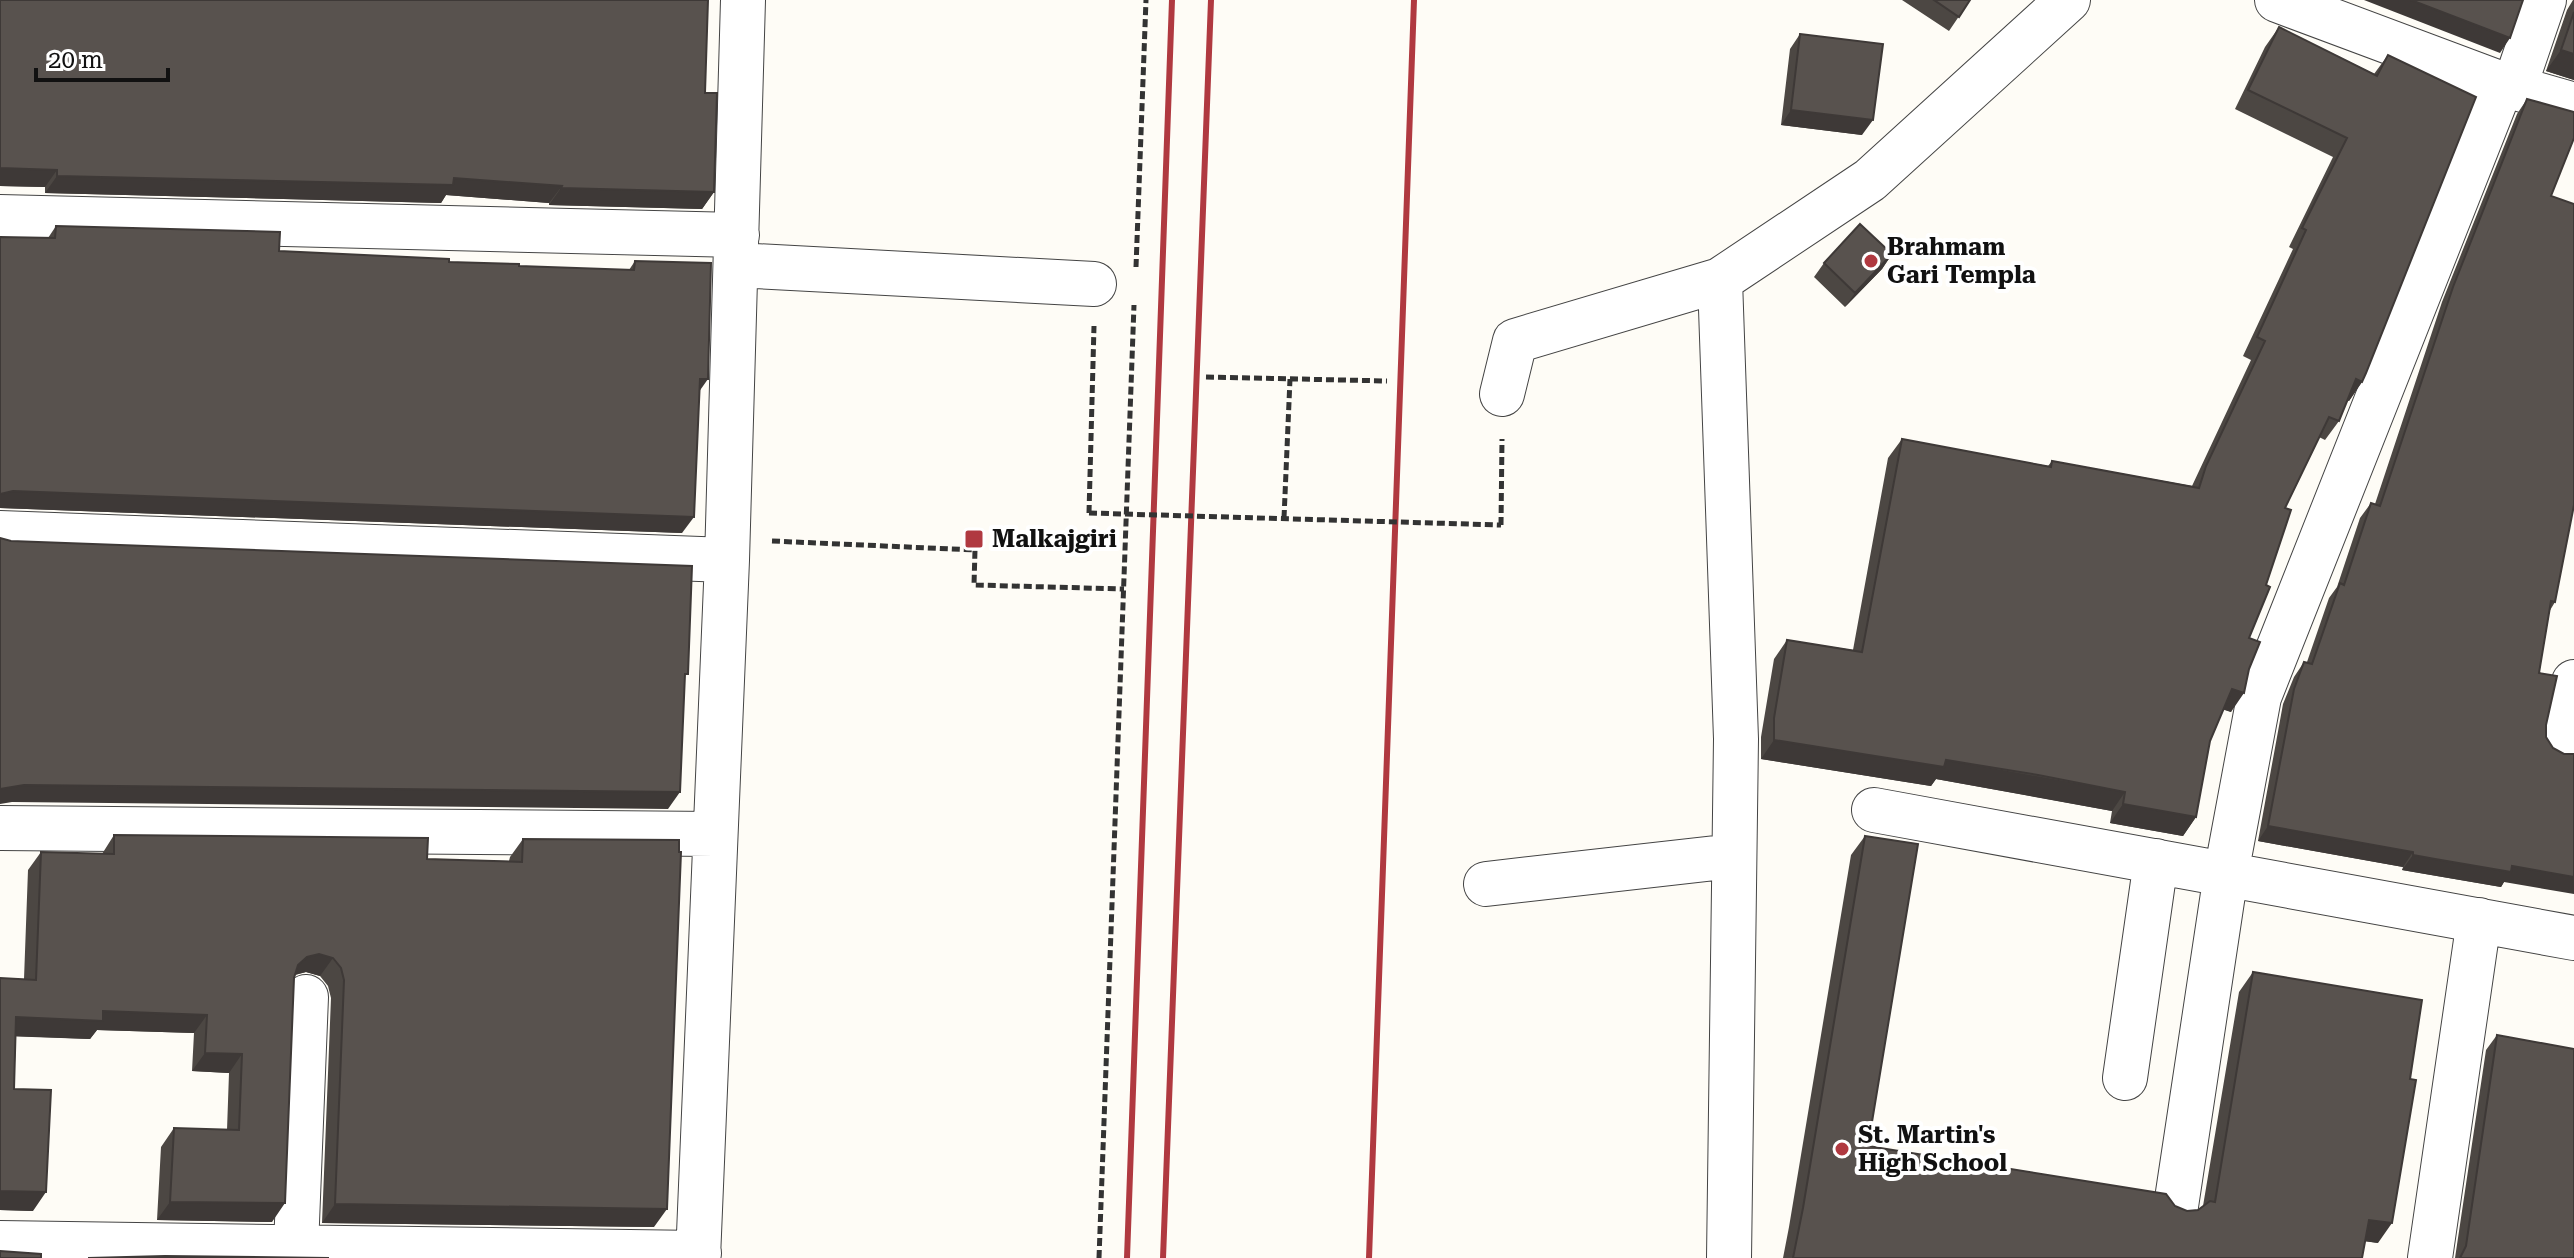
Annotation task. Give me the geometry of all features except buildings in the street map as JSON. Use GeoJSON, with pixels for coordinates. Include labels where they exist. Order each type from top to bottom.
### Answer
{"type":"FeatureCollection","features":[{"type":"Feature","properties":{"kind":"street"},"geometry":{"type":"LineString","coordinates":[[0,1243],[698,1255],[727,550],[743,0]]}},
{"type":"Feature","properties":{"kind":"street"},"geometry":{"type":"LineString","coordinates":[[1502,394],[1515,341],[1720,280],[1870,180],[2068,0]]}},
{"type":"Feature","properties":{"kind":"street"},"geometry":{"type":"LineString","coordinates":[[2277,0],[2508,86],[2574,105]]}},
{"type":"Feature","properties":{"kind":"street"},"geometry":{"type":"LineString","coordinates":[[2176,1206],[2226,874],[2259,697],[2544,0]]}},
{"type":"Feature","properties":{"kind":"street"},"geometry":{"type":"LineString","coordinates":[[0,217],[737,250],[1094,284]]}},
{"type":"Feature","properties":{"kind":"street"},"geometry":{"type":"LineString","coordinates":[[1720,280],[1736,739],[1729,1258]]}},
{"type":"Feature","properties":{"kind":"street"},"geometry":{"type":"LineString","coordinates":[[0,533],[727,550]]}},
{"type":"Feature","properties":{"kind":"street"},"geometry":{"type":"LineString","coordinates":[[2560,745],[2574,682]]}},
{"type":"Feature","properties":{"kind":"street"},"geometry":{"type":"LineString","coordinates":[[1874,810],[2574,938]]}},
{"type":"Feature","properties":{"kind":"street"},"geometry":{"type":"LineString","coordinates":[[0,828],[714,834]]}},
{"type":"Feature","properties":{"kind":"street"},"geometry":{"type":"LineString","coordinates":[[1486,884],[1733,856]]}},
{"type":"Feature","properties":{"kind":"street"},"geometry":{"type":"LineString","coordinates":[[2125,1078],[2156,861]]}},
{"type":"Feature","properties":{"kind":"street"},"geometry":{"type":"LineString","coordinates":[[2430,1258],[2479,920]]}},
{"type":"Feature","properties":{"kind":"street"},"geometry":{"type":"LineString","coordinates":[[296,1247],[306,997]]}},
{"type":"Feature","properties":{"kind":"path"},"geometry":{"type":"LineString","coordinates":[[1136,271],[1146,0]]}},
{"type":"Feature","properties":{"kind":"path"},"geometry":{"type":"LineString","coordinates":[[1094,284],[1089,513],[1501,525],[1502,394]]}},
{"type":"Feature","properties":{"kind":"path"},"geometry":{"type":"LineString","coordinates":[[1099,1258],[1135,302]]}},
{"type":"Feature","properties":{"kind":"path"},"geometry":{"type":"LineString","coordinates":[[1206,377],[1387,381]]}},
{"type":"Feature","properties":{"kind":"path"},"geometry":{"type":"LineString","coordinates":[[1284,518],[1290,379]]}},
{"type":"Feature","properties":{"kind":"path"},"geometry":{"type":"LineString","coordinates":[[727,550],[975,550],[974,585],[1124,589]]}},
{"type":"Feature","properties":{"kind":"railway"},"geometry":{"type":"LineString","coordinates":[[1127,1258],[1172,0]]}},
{"type":"Feature","properties":{"kind":"railway"},"geometry":{"type":"LineString","coordinates":[[1163,1258],[1211,0]]}},
{"type":"Feature","properties":{"kind":"railway"},"geometry":{"type":"LineString","coordinates":[[1369,1258],[1414,0]]}},
{"type":"Feature","properties":{"kind":"place","name":"Brahmam Gari Templa"},"geometry":{"type":"Point","coordinates":[1871,261]}},
{"type":"Feature","properties":{"kind":"place","name":"Malkajgiri"},"geometry":{"type":"Point","coordinates":[974,539]}},
{"type":"Feature","properties":{"kind":"place","name":"St. Martin's High School"},"geometry":{"type":"Point","coordinates":[1842,1149]}}]}
